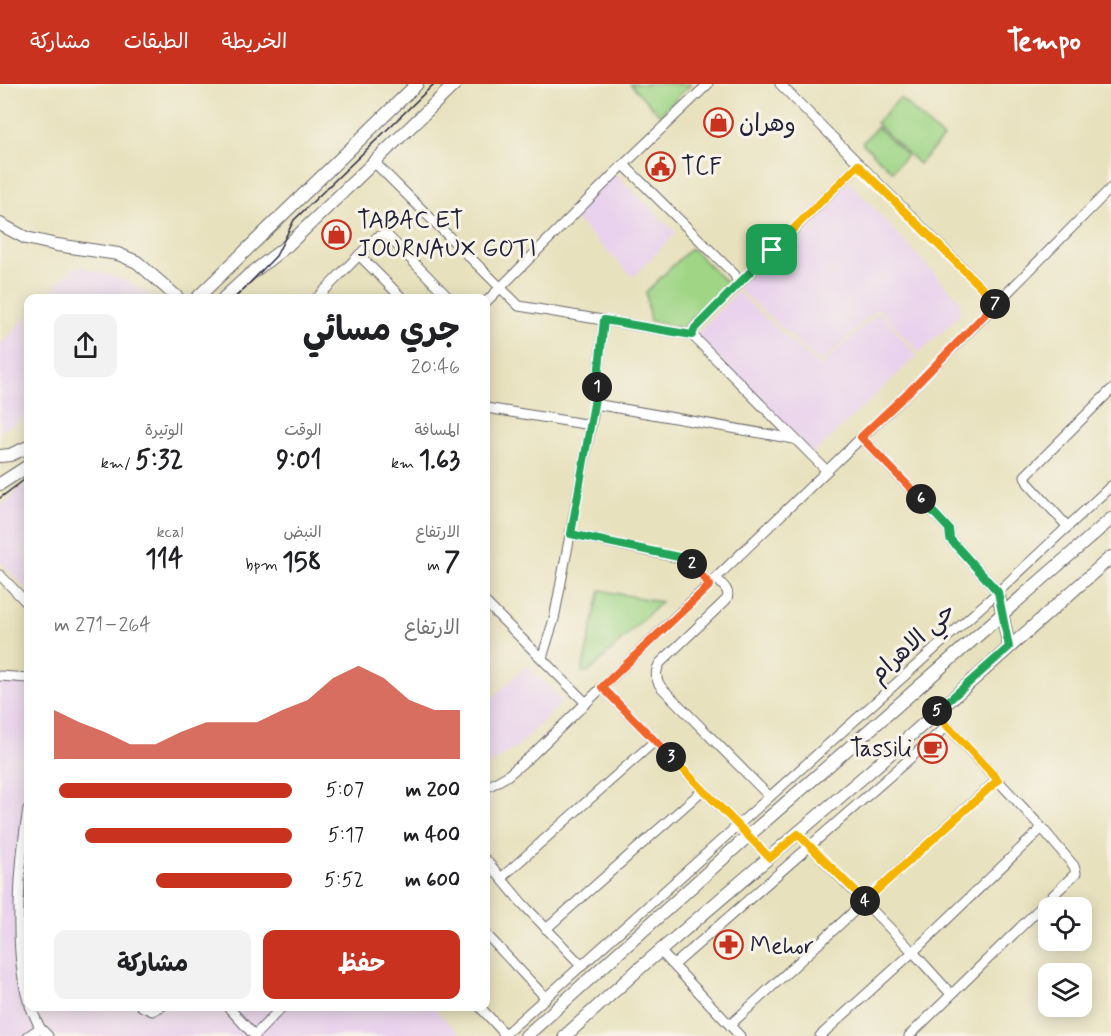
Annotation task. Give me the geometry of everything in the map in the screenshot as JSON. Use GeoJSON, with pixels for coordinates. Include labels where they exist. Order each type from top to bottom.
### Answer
{"type":"FeatureCollection","features":[{"type":"Feature","properties":{"kind":"main road"},"geometry":{"type":"LineString","coordinates":[[201,294],[417,84]]}},
{"type":"Feature","properties":{"kind":"main road"},"geometry":{"type":"LineString","coordinates":[[228,294],[288,245],[455,84]]}},
{"type":"Feature","properties":{"kind":"main road"},"geometry":{"type":"LineString","coordinates":[[0,224],[26,237],[57,245],[118,254],[137,262],[173,294]]}},
{"type":"Feature","properties":{"kind":"main road"},"geometry":{"type":"LineString","coordinates":[[0,456],[10,455],[24,449]]}},
{"type":"Feature","properties":{"kind":"main road"},"geometry":{"type":"LineString","coordinates":[[0,484],[24,469]]}},
{"type":"Feature","properties":{"kind":"main road"},"geometry":{"type":"LineString","coordinates":[[526,1036],[748,836],[1111,519]]}},
{"type":"Feature","properties":{"kind":"main road"},"geometry":{"type":"LineString","coordinates":[[565,1036],[660,951],[798,834],[1111,557]]}},
{"type":"Feature","properties":{"kind":"main road"},"geometry":{"type":"LineString","coordinates":[[998,592],[1009,647]]}},
{"type":"Feature","properties":{"kind":"street"},"geometry":{"type":"LineString","coordinates":[[490,298],[708,84]]}},
{"type":"Feature","properties":{"kind":"street"},"geometry":{"type":"LineString","coordinates":[[780,84],[996,302]]}},
{"type":"Feature","properties":{"kind":"street"},"geometry":{"type":"LineString","coordinates":[[374,162],[519,306],[692,335],[826,470]]}},
{"type":"Feature","properties":{"kind":"street"},"geometry":{"type":"LineString","coordinates":[[624,165],[735,275],[738,285]]}},
{"type":"Feature","properties":{"kind":"street"},"geometry":{"type":"LineString","coordinates":[[692,335],[695,328],[858,165]]}},
{"type":"Feature","properties":{"kind":"street"},"geometry":{"type":"LineString","coordinates":[[490,785],[523,764],[916,385],[1111,188]]}},
{"type":"Feature","properties":{"kind":"street"},"geometry":{"type":"LineString","coordinates":[[321,294],[377,237],[386,234],[445,294]]}},
{"type":"Feature","properties":{"kind":"street"},"geometry":{"type":"LineString","coordinates":[[359,255],[398,294]]}},
{"type":"Feature","properties":{"kind":"street"},"geometry":{"type":"LineString","coordinates":[[542,658],[554,619],[595,404],[604,320]]}},
{"type":"Feature","properties":{"kind":"street"},"geometry":{"type":"LineString","coordinates":[[1068,527],[1028,483],[1026,476],[1111,390]]}},
{"type":"Feature","properties":{"kind":"street"},"geometry":{"type":"LineString","coordinates":[[595,404],[794,439]]}},
{"type":"Feature","properties":{"kind":"street"},"geometry":{"type":"LineString","coordinates":[[490,409],[591,425]]}},
{"type":"Feature","properties":{"kind":"street"},"geometry":{"type":"LineString","coordinates":[[861,437],[949,529],[950,539],[998,592]]}},
{"type":"Feature","properties":{"kind":"street","name":"حي الاهرام"},"geometry":{"type":"LineString","coordinates":[[504,1035],[998,592],[1111,486]]}},
{"type":"Feature","properties":{"kind":"street"},"geometry":{"type":"LineString","coordinates":[[571,534],[683,558],[727,590],[726,600],[660,663],[657,667],[656,678],[661,687],[769,796]]}},
{"type":"Feature","properties":{"kind":"street"},"geometry":{"type":"LineString","coordinates":[[0,575],[24,600]]}},
{"type":"Feature","properties":{"kind":"street"},"geometry":{"type":"LineString","coordinates":[[490,607],[586,703]]}},
{"type":"Feature","properties":{"kind":"street"},"geometry":{"type":"LineString","coordinates":[[0,676],[24,678]]}},
{"type":"Feature","properties":{"kind":"street"},"geometry":{"type":"LineString","coordinates":[[602,687],[770,858]]}},
{"type":"Feature","properties":{"kind":"street"},"geometry":{"type":"LineString","coordinates":[[909,1036],[1075,875],[1075,868],[1042,828],[935,713]]}},
{"type":"Feature","properties":{"kind":"street"},"geometry":{"type":"LineString","coordinates":[[674,965],[947,726]]}},
{"type":"Feature","properties":{"kind":"street"},"geometry":{"type":"LineString","coordinates":[[501,878],[655,741]]}},
{"type":"Feature","properties":{"kind":"street"},"geometry":{"type":"LineString","coordinates":[[730,1025],[998,780]]}},
{"type":"Feature","properties":{"kind":"street"},"geometry":{"type":"LineString","coordinates":[[546,929],[703,790]]}},
{"type":"Feature","properties":{"kind":"street"},"geometry":{"type":"LineString","coordinates":[[820,1036],[913,952],[1042,828]]}},
{"type":"Feature","properties":{"kind":"street"},"geometry":{"type":"LineString","coordinates":[[798,834],[951,994]]}},
{"type":"Feature","properties":{"kind":"street"},"geometry":{"type":"LineString","coordinates":[[24,838],[21,859],[20,942],[24,972]]}},
{"type":"Feature","properties":{"kind":"street"},"geometry":{"type":"LineString","coordinates":[[490,865],[582,966]]}},
{"type":"Feature","properties":{"kind":"street"},"geometry":{"type":"LineString","coordinates":[[490,938],[546,998]]}},
{"type":"Feature","properties":{"kind":"street"},"geometry":{"type":"LineString","coordinates":[[660,951],[740,1036]]}},
{"type":"Feature","properties":{"kind":"street"},"geometry":{"type":"LineString","coordinates":[[32,1011],[40,1028],[48,1036]]}},
{"type":"Feature","properties":{"kind":"street"},"geometry":{"type":"LineString","coordinates":[[232,1011],[254,1036],[278,1011]]}},
{"type":"Feature","properties":{"kind":"street"},"geometry":{"type":"LineString","coordinates":[[483,1011],[504,1035]]}},
{"type":"Feature","properties":{"kind":"street"},"geometry":{"type":"LineString","coordinates":[[28,1036],[40,1028]]}},
{"type":"Feature","properties":{"kind":"shaded area"},"geometry":{"type":"Polygon","coordinates":[[[615,173],[676,233],[633,277],[572,216],[615,173]]]}},
{"type":"Feature","properties":{"kind":"shaded area"},"geometry":{"type":"Polygon","coordinates":[[[844,176],[960,301],[960,315],[920,353],[878,308],[821,363],[737,288],[844,176]]]}},
{"type":"Feature","properties":{"kind":"shaded area"},"geometry":{"type":"Polygon","coordinates":[[[74,267],[83,267],[131,283],[148,294],[48,294],[74,267]]]}},
{"type":"Feature","properties":{"kind":"shaded area"},"geometry":{"type":"Polygon","coordinates":[[[737,292],[820,367],[879,312],[917,356],[813,454],[696,335],[737,292]]]}},
{"type":"Feature","properties":{"kind":"shaded area"},"geometry":{"type":"Polygon","coordinates":[[[24,319],[24,419],[0,431],[0,346],[24,319]]]}},
{"type":"Feature","properties":{"kind":"shaded area"},"geometry":{"type":"Polygon","coordinates":[[[24,485],[24,586],[0,561],[0,508],[24,485]]]}},
{"type":"Feature","properties":{"kind":"shaded area"},"geometry":{"type":"Polygon","coordinates":[[[527,665],[563,701],[518,746],[490,764],[490,700],[527,665]]]}},
{"type":"Feature","properties":{"kind":"shaded area"},"geometry":{"type":"Polygon","coordinates":[[[0,681],[24,683],[24,1011],[437,1011],[462,1036],[0,1036],[0,681]]]}},
{"type":"Feature","properties":{"kind":"green space"},"geometry":{"type":"Polygon","coordinates":[[[630,84],[691,84],[660,115],[630,84]]]}},
{"type":"Feature","properties":{"kind":"green space"},"geometry":{"type":"Polygon","coordinates":[[[900,98],[943,138],[919,164],[876,123],[900,98]]]}},
{"type":"Feature","properties":{"kind":"green space"},"geometry":{"type":"Polygon","coordinates":[[[877,127],[907,155],[892,171],[862,143],[877,127]]]}},
{"type":"Feature","properties":{"kind":"green space"},"geometry":{"type":"Polygon","coordinates":[[[691,248],[728,284],[682,328],[650,321],[646,292],[691,248]]]}},
{"type":"Feature","properties":{"kind":"green space"},"geometry":{"type":"Polygon","coordinates":[[[600,590],[661,602],[589,672],[582,672],[600,590]]]}},
{"type":"Feature","properties":{"kind":"tram line"},"geometry":{"type":"LineString","coordinates":[[239,294],[276,256],[294,220],[434,84]]}},
{"type":"Feature","properties":{"kind":"tram line"},"geometry":{"type":"LineString","coordinates":[[0,498],[24,480]]}},
{"type":"Feature","properties":{"kind":"place","name":"وهران"},"geometry":{"type":"Point","coordinates":[718,123]}},
{"type":"Feature","properties":{"kind":"place","name":"TCF"},"geometry":{"type":"Point","coordinates":[660,166]}},
{"type":"Feature","properties":{"kind":"place","name":"TABAC ET JOURNAUX GOTI"},"geometry":{"type":"Point","coordinates":[336,234]}},
{"type":"Feature","properties":{"kind":"place","name":"Tassili"},"geometry":{"type":"Point","coordinates":[933,748]}},
{"type":"Feature","properties":{"kind":"place","name":"Mehor"},"geometry":{"type":"Point","coordinates":[729,945]}},
{"type":"Feature","properties":{"kind":"route"},"geometry":{"type":"LineString","coordinates":[[858,165],[996,302],[916,385],[861,437],[949,529],[950,539],[998,592],[1009,647],[935,713],[998,780],[865,902],[809,848],[798,834],[770,858],[602,687],[710,585],[693,564],[683,558],[571,534],[595,404],[604,320],[692,335],[695,328],[772,250],[858,165]]}}]}
